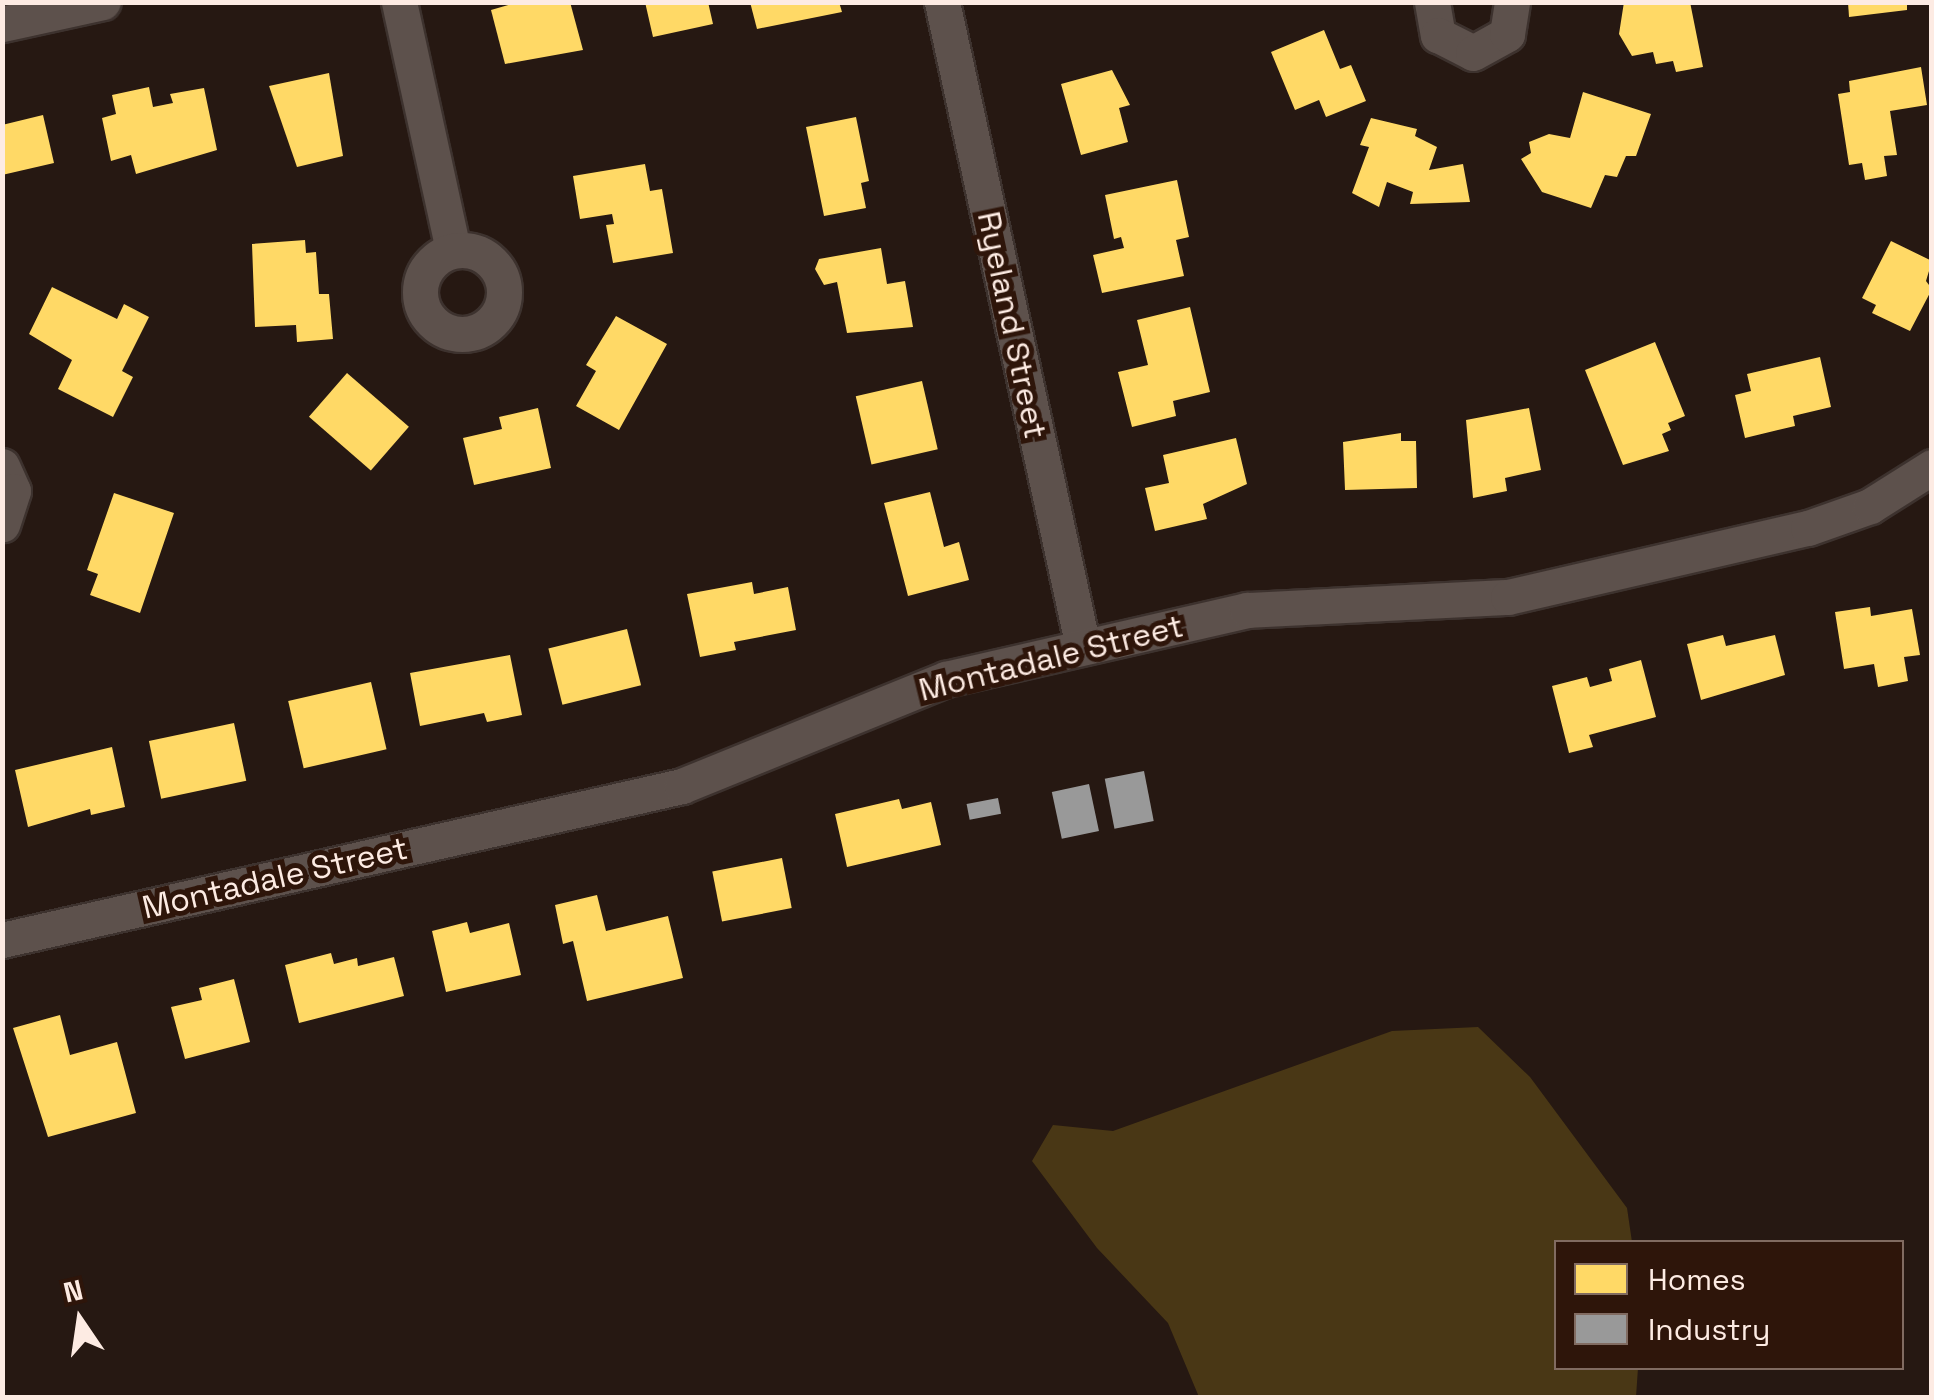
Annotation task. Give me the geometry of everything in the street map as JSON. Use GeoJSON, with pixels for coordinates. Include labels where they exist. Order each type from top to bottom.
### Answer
{"type":"FeatureCollection","features":[{"type":"Feature","properties":{"kind":"street"},"geometry":{"type":"LineString","coordinates":[[2,24],[103,2]]}},
{"type":"Feature","properties":{"kind":"street"},"geometry":{"type":"LineString","coordinates":[[399,2],[453,250]]}},
{"type":"Feature","properties":{"kind":"street","name":"Ryeland Street"},"geometry":{"type":"LineString","coordinates":[[942,2],[1083,648]]}},
{"type":"Feature","properties":{"kind":"street"},"geometry":{"type":"LineString","coordinates":[[1432,2],[1438,36],[1473,53],[1507,34],[1512,2]]}},
{"type":"Feature","properties":{"kind":"street"},"geometry":{"type":"LineString","coordinates":[[2,466],[13,490],[2,524]]}},
{"type":"Feature","properties":{"kind":"street","name":"Montadale Street"},"geometry":{"type":"LineString","coordinates":[[2,940],[682,786],[946,678],[1247,610],[1526,593],[1808,528],[1870,506],[1932,467]]}},
{"type":"Feature","properties":{"kind":"shaded area"},"geometry":{"type":"Polygon","coordinates":[[[1478,1027],[1530,1077],[1627,1208],[1632,1240],[1554,1240],[1554,1370],[1638,1370],[1636,1397],[1199,1397],[1168,1323],[1097,1248],[1032,1161],[1053,1125],[1113,1131],[1392,1031],[1478,1027]]]}},
{"type":"Feature","properties":{"kind":"building: Homes"},"geometry":{"type":"Polygon","coordinates":[[[519,2],[570,2],[583,50],[505,64],[491,10],[519,2]]]}},
{"type":"Feature","properties":{"kind":"building: Homes"},"geometry":{"type":"Polygon","coordinates":[[[645,2],[708,2],[713,24],[653,37],[645,2]]]}},
{"type":"Feature","properties":{"kind":"building: Homes"},"geometry":{"type":"Polygon","coordinates":[[[750,2],[839,2],[842,12],[757,29],[750,2]]]}},
{"type":"Feature","properties":{"kind":"building: Homes"},"geometry":{"type":"Polygon","coordinates":[[[1624,2],[1690,2],[1703,67],[1676,72],[1673,61],[1656,64],[1653,52],[1632,56],[1619,34],[1624,2]]]}},
{"type":"Feature","properties":{"kind":"building: Homes"},"geometry":{"type":"Polygon","coordinates":[[[1848,2],[1907,2],[1907,10],[1849,17],[1848,2]]]}},
{"type":"Feature","properties":{"kind":"building: Homes"},"geometry":{"type":"Polygon","coordinates":[[[1324,30],[1340,69],[1351,65],[1366,101],[1326,117],[1319,100],[1295,110],[1271,52],[1324,30]]]}},
{"type":"Feature","properties":{"kind":"building: Homes"},"geometry":{"type":"Polygon","coordinates":[[[1921,67],[1927,105],[1890,111],[1897,155],[1884,156],[1887,176],[1865,180],[1862,163],[1849,165],[1838,94],[1850,92],[1849,81],[1921,67]]]}},
{"type":"Feature","properties":{"kind":"building: Homes"},"geometry":{"type":"Polygon","coordinates":[[[1112,70],[1130,105],[1119,108],[1128,142],[1081,155],[1061,84],[1112,70]]]}},
{"type":"Feature","properties":{"kind":"building: Homes"},"geometry":{"type":"Polygon","coordinates":[[[329,73],[343,156],[297,167],[269,86],[329,73]]]}},
{"type":"Feature","properties":{"kind":"building: Homes"},"geometry":{"type":"Polygon","coordinates":[[[149,87],[153,107],[173,103],[170,94],[204,88],[217,150],[136,174],[131,155],[111,161],[102,118],[116,114],[112,95],[149,87]]]}},
{"type":"Feature","properties":{"kind":"building: Homes"},"geometry":{"type":"Polygon","coordinates":[[[1583,92],[1651,114],[1636,156],[1626,156],[1617,177],[1605,175],[1591,208],[1542,192],[1521,159],[1531,153],[1529,142],[1549,134],[1570,138],[1583,92]]]}},
{"type":"Feature","properties":{"kind":"building: Homes"},"geometry":{"type":"Polygon","coordinates":[[[43,115],[54,163],[2,175],[2,125],[43,115]]]}},
{"type":"Feature","properties":{"kind":"building: Homes"},"geometry":{"type":"Polygon","coordinates":[[[856,117],[869,181],[861,183],[866,208],[824,216],[806,127],[856,117]]]}},
{"type":"Feature","properties":{"kind":"building: Homes"},"geometry":{"type":"Polygon","coordinates":[[[1371,118],[1417,129],[1415,136],[1437,147],[1429,170],[1463,164],[1470,202],[1410,204],[1413,192],[1387,182],[1379,207],[1352,193],[1369,147],[1360,145],[1371,118]]]}},
{"type":"Feature","properties":{"kind":"building: Homes"},"geometry":{"type":"Polygon","coordinates":[[[645,164],[650,191],[662,189],[673,253],[613,263],[606,225],[614,224],[612,214],[580,219],[573,176],[645,164]]]}},
{"type":"Feature","properties":{"kind":"building: Homes"},"geometry":{"type":"Polygon","coordinates":[[[1177,180],[1189,237],[1176,240],[1184,276],[1102,293],[1093,255],[1124,248],[1121,237],[1114,239],[1105,195],[1177,180]]]}},
{"type":"Feature","properties":{"kind":"building: Homes"},"geometry":{"type":"Polygon","coordinates":[[[305,240],[306,253],[316,252],[319,294],[329,294],[333,339],[297,342],[296,325],[255,327],[252,244],[305,240]]]}},
{"type":"Feature","properties":{"kind":"building: Homes"},"geometry":{"type":"Polygon","coordinates":[[[1891,241],[1932,261],[1926,281],[1932,289],[1910,331],[1872,313],[1876,305],[1862,298],[1891,241]]]}},
{"type":"Feature","properties":{"kind":"building: Homes"},"geometry":{"type":"Polygon","coordinates":[[[881,248],[887,284],[905,281],[913,327],[847,333],[837,282],[824,285],[815,269],[819,259],[881,248]]]}},
{"type":"Feature","properties":{"kind":"building: Homes"},"geometry":{"type":"Polygon","coordinates":[[[52,287],[117,319],[124,304],[149,317],[122,371],[133,377],[113,417],[58,389],[72,360],[29,334],[52,287]]]}},
{"type":"Feature","properties":{"kind":"building: Homes"},"geometry":{"type":"Polygon","coordinates":[[[1190,307],[1210,392],[1173,401],[1176,416],[1132,427],[1118,372],[1148,365],[1137,320],[1190,307]]]}},
{"type":"Feature","properties":{"kind":"building: Homes"},"geometry":{"type":"Polygon","coordinates":[[[616,316],[667,344],[619,430],[576,406],[596,371],[586,365],[616,316]]]}},
{"type":"Feature","properties":{"kind":"building: Homes"},"geometry":{"type":"Polygon","coordinates":[[[1655,342],[1685,416],[1668,423],[1671,430],[1662,434],[1669,451],[1623,465],[1585,370],[1655,342]]]}},
{"type":"Feature","properties":{"kind":"building: Homes"},"geometry":{"type":"Polygon","coordinates":[[[1820,357],[1831,407],[1793,416],[1795,426],[1745,438],[1735,395],[1751,391],[1747,374],[1820,357]]]}},
{"type":"Feature","properties":{"kind":"building: Homes"},"geometry":{"type":"Polygon","coordinates":[[[347,373],[409,427],[371,471],[309,417],[347,373]]]}},
{"type":"Feature","properties":{"kind":"building: Homes"},"geometry":{"type":"Polygon","coordinates":[[[922,381],[938,449],[871,465],[856,396],[922,381]]]}},
{"type":"Feature","properties":{"kind":"building: Homes"},"geometry":{"type":"Polygon","coordinates":[[[538,408],[551,468],[474,485],[463,438],[502,429],[499,417],[538,408]]]}},
{"type":"Feature","properties":{"kind":"building: Homes"},"geometry":{"type":"Polygon","coordinates":[[[1529,408],[1541,470],[1505,478],[1507,491],[1473,498],[1466,420],[1529,408]]]}},
{"type":"Feature","properties":{"kind":"building: Homes"},"geometry":{"type":"Polygon","coordinates":[[[1401,433],[1401,441],[1416,441],[1417,488],[1345,490],[1343,442],[1401,433]]]}},
{"type":"Feature","properties":{"kind":"building: Homes"},"geometry":{"type":"Polygon","coordinates":[[[1236,438],[1247,484],[1203,504],[1207,519],[1155,531],[1145,488],[1169,483],[1163,455],[1236,438]]]}},
{"type":"Feature","properties":{"kind":"building: Homes"},"geometry":{"type":"Polygon","coordinates":[[[930,492],[944,547],[959,542],[969,580],[908,596],[884,503],[930,492]]]}},
{"type":"Feature","properties":{"kind":"building: Homes"},"geometry":{"type":"Polygon","coordinates":[[[114,493],[174,513],[140,613],[90,595],[98,574],[87,570],[114,493]]]}},
{"type":"Feature","properties":{"kind":"building: Homes"},"geometry":{"type":"Polygon","coordinates":[[[752,582],[754,594],[788,587],[796,630],[734,642],[736,650],[700,657],[687,594],[752,582]]]}},
{"type":"Feature","properties":{"kind":"building: Homes"},"geometry":{"type":"Polygon","coordinates":[[[1870,607],[1871,616],[1912,609],[1920,655],[1904,657],[1908,681],[1878,687],[1874,664],[1844,669],[1835,612],[1870,607]]]}},
{"type":"Feature","properties":{"kind":"building: Homes"},"geometry":{"type":"Polygon","coordinates":[[[627,629],[641,685],[562,705],[548,649],[627,629]]]}},
{"type":"Feature","properties":{"kind":"building: Homes"},"geometry":{"type":"Polygon","coordinates":[[[1723,635],[1726,646],[1775,635],[1785,675],[1701,700],[1687,644],[1723,635]]]}},
{"type":"Feature","properties":{"kind":"building: Homes"},"geometry":{"type":"Polygon","coordinates":[[[510,655],[522,715],[487,722],[484,713],[420,726],[410,673],[510,655]]]}},
{"type":"Feature","properties":{"kind":"building: Homes"},"geometry":{"type":"Polygon","coordinates":[[[1641,660],[1656,717],[1589,735],[1593,747],[1569,753],[1552,686],[1587,677],[1590,687],[1612,681],[1609,669],[1641,660]]]}},
{"type":"Feature","properties":{"kind":"building: Homes"},"geometry":{"type":"Polygon","coordinates":[[[371,682],[387,749],[304,768],[288,701],[371,682]]]}},
{"type":"Feature","properties":{"kind":"building: Homes"},"geometry":{"type":"Polygon","coordinates":[[[234,723],[246,781],[161,799],[149,741],[234,723]]]}},
{"type":"Feature","properties":{"kind":"building: Homes"},"geometry":{"type":"Polygon","coordinates":[[[112,747],[125,807],[91,815],[90,809],[28,827],[15,770],[112,747]]]}},
{"type":"Feature","properties":{"kind":"building: Homes"},"geometry":{"type":"Polygon","coordinates":[[[899,799],[902,809],[931,802],[941,845],[847,867],[835,814],[899,799]]]}},
{"type":"Feature","properties":{"kind":"building: Homes"},"geometry":{"type":"Polygon","coordinates":[[[782,858],[792,908],[722,922],[712,872],[782,858]]]}},
{"type":"Feature","properties":{"kind":"building: Homes"},"geometry":{"type":"Polygon","coordinates":[[[597,895],[606,931],[668,916],[683,978],[587,1001],[573,941],[563,944],[555,905],[597,895]]]}},
{"type":"Feature","properties":{"kind":"building: Homes"},"geometry":{"type":"Polygon","coordinates":[[[467,922],[470,933],[509,923],[521,975],[446,992],[432,931],[467,922]]]}},
{"type":"Feature","properties":{"kind":"building: Homes"},"geometry":{"type":"Polygon","coordinates":[[[331,953],[334,964],[357,958],[358,966],[394,957],[404,996],[299,1023],[285,965],[331,953]]]}},
{"type":"Feature","properties":{"kind":"building: Homes"},"geometry":{"type":"Polygon","coordinates":[[[234,979],[250,1042],[185,1059],[171,1007],[202,1000],[199,988],[234,979]]]}},
{"type":"Feature","properties":{"kind":"building: Homes"},"geometry":{"type":"Polygon","coordinates":[[[60,1015],[70,1055],[117,1042],[136,1113],[48,1137],[13,1028],[60,1015]]]}},
{"type":"Feature","properties":{"kind":"building: Industry"},"geometry":{"type":"Polygon","coordinates":[[[1144,771],[1154,821],[1114,829],[1105,779],[1144,771]]]}},
{"type":"Feature","properties":{"kind":"building: Industry"},"geometry":{"type":"Polygon","coordinates":[[[1089,784],[1099,831],[1062,839],[1052,792],[1089,784]]]}},
{"type":"Feature","properties":{"kind":"building: Industry"},"geometry":{"type":"Polygon","coordinates":[[[998,798],[1001,814],[970,820],[967,804],[998,798]]]}}]}
